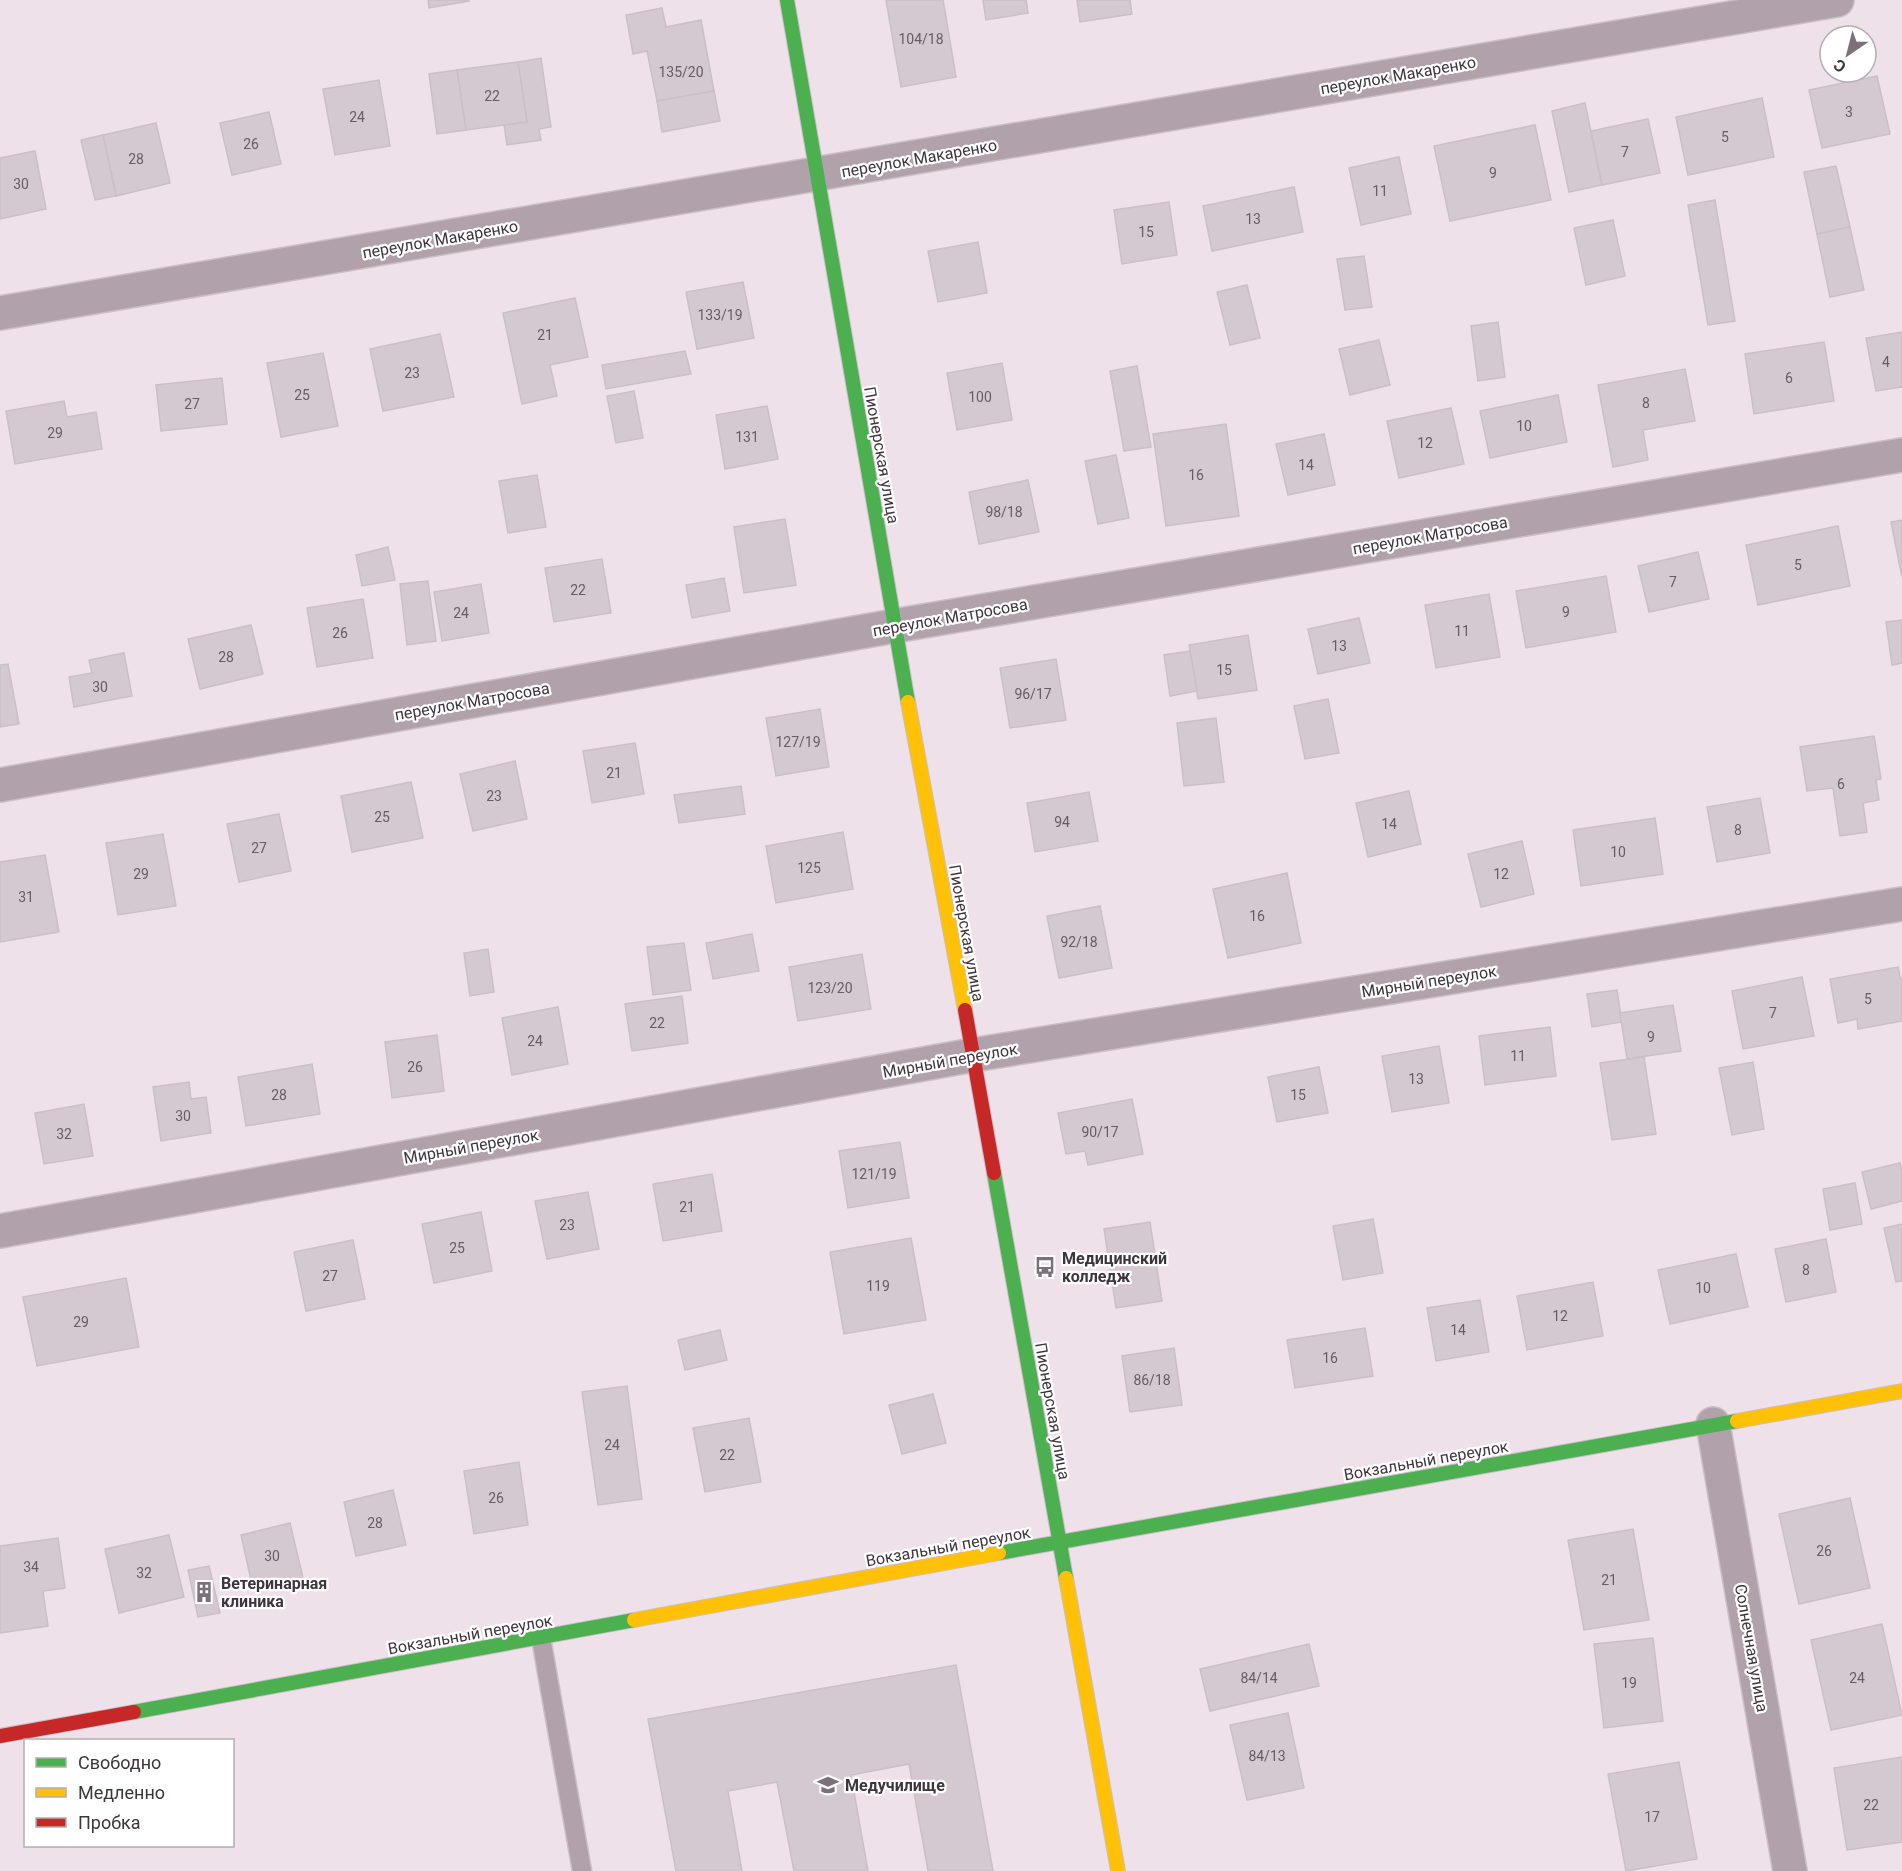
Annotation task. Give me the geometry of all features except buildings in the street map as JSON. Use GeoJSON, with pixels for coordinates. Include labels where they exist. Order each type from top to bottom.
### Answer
{"type":"FeatureCollection","features":[{"type":"Feature","properties":{"kind":"street","name":"Пионерская улица"},"geometry":{"type":"LineString","coordinates":[[787,0],[894,626],[1118,1871]]}},
{"type":"Feature","properties":{"kind":"street","name":"переулок Макаренко"},"geometry":{"type":"LineString","coordinates":[[0,313],[1837,0]]}},
{"type":"Feature","properties":{"kind":"street","name":"переулок Матросова"},"geometry":{"type":"LineString","coordinates":[[0,785],[894,626],[1902,455]]}},
{"type":"Feature","properties":{"kind":"street","name":"Мирный переулок"},"geometry":{"type":"LineString","coordinates":[[0,1231],[973,1055],[1902,904]]}},
{"type":"Feature","properties":{"kind":"street","name":"Вокзальный переулок"},"geometry":{"type":"LineString","coordinates":[[0,1737],[1060,1542],[1902,1391]]}},
{"type":"Feature","properties":{"kind":"street","name":"Солнечная улица"},"geometry":{"type":"LineString","coordinates":[[1713,1424],[1790,1871]]}},
{"type":"Feature","properties":{"kind":"lane"},"geometry":{"type":"LineString","coordinates":[[541,1638],[582,1871]]}},
{"type":"Feature","properties":{"kind":"traffic: fast"},"geometry":{"type":"LineString","coordinates":[[787,0],[908,702]]}},
{"type":"Feature","properties":{"kind":"traffic: fast"},"geometry":{"type":"LineString","coordinates":[[994,1173],[1066,1578]]}},
{"type":"Feature","properties":{"kind":"traffic: fast"},"geometry":{"type":"LineString","coordinates":[[999,1553],[1737,1421]]}},
{"type":"Feature","properties":{"kind":"traffic: fast"},"geometry":{"type":"LineString","coordinates":[[134,1712],[634,1620]]}},
{"type":"Feature","properties":{"kind":"traffic: slow"},"geometry":{"type":"LineString","coordinates":[[908,702],[965,1010]]}},
{"type":"Feature","properties":{"kind":"traffic: slow"},"geometry":{"type":"LineString","coordinates":[[1737,1421],[1902,1391]]}},
{"type":"Feature","properties":{"kind":"traffic: slow"},"geometry":{"type":"LineString","coordinates":[[634,1620],[999,1553]]}},
{"type":"Feature","properties":{"kind":"traffic: slow"},"geometry":{"type":"LineString","coordinates":[[1066,1578],[1118,1871]]}},
{"type":"Feature","properties":{"kind":"traffic: jam"},"geometry":{"type":"LineString","coordinates":[[965,1010],[994,1173]]}},
{"type":"Feature","properties":{"kind":"traffic: jam"},"geometry":{"type":"LineString","coordinates":[[0,1736],[134,1712]]}},
{"type":"Feature","properties":{"kind":"place","name":"Медицинский колледж"},"geometry":{"type":"Point","coordinates":[1045,1267]}},
{"type":"Feature","properties":{"kind":"place","name":"Ветеринарная клиника"},"geometry":{"type":"Point","coordinates":[204,1592]}},
{"type":"Feature","properties":{"kind":"place","name":"Медучилище"},"geometry":{"type":"Point","coordinates":[828,1785]}}]}
